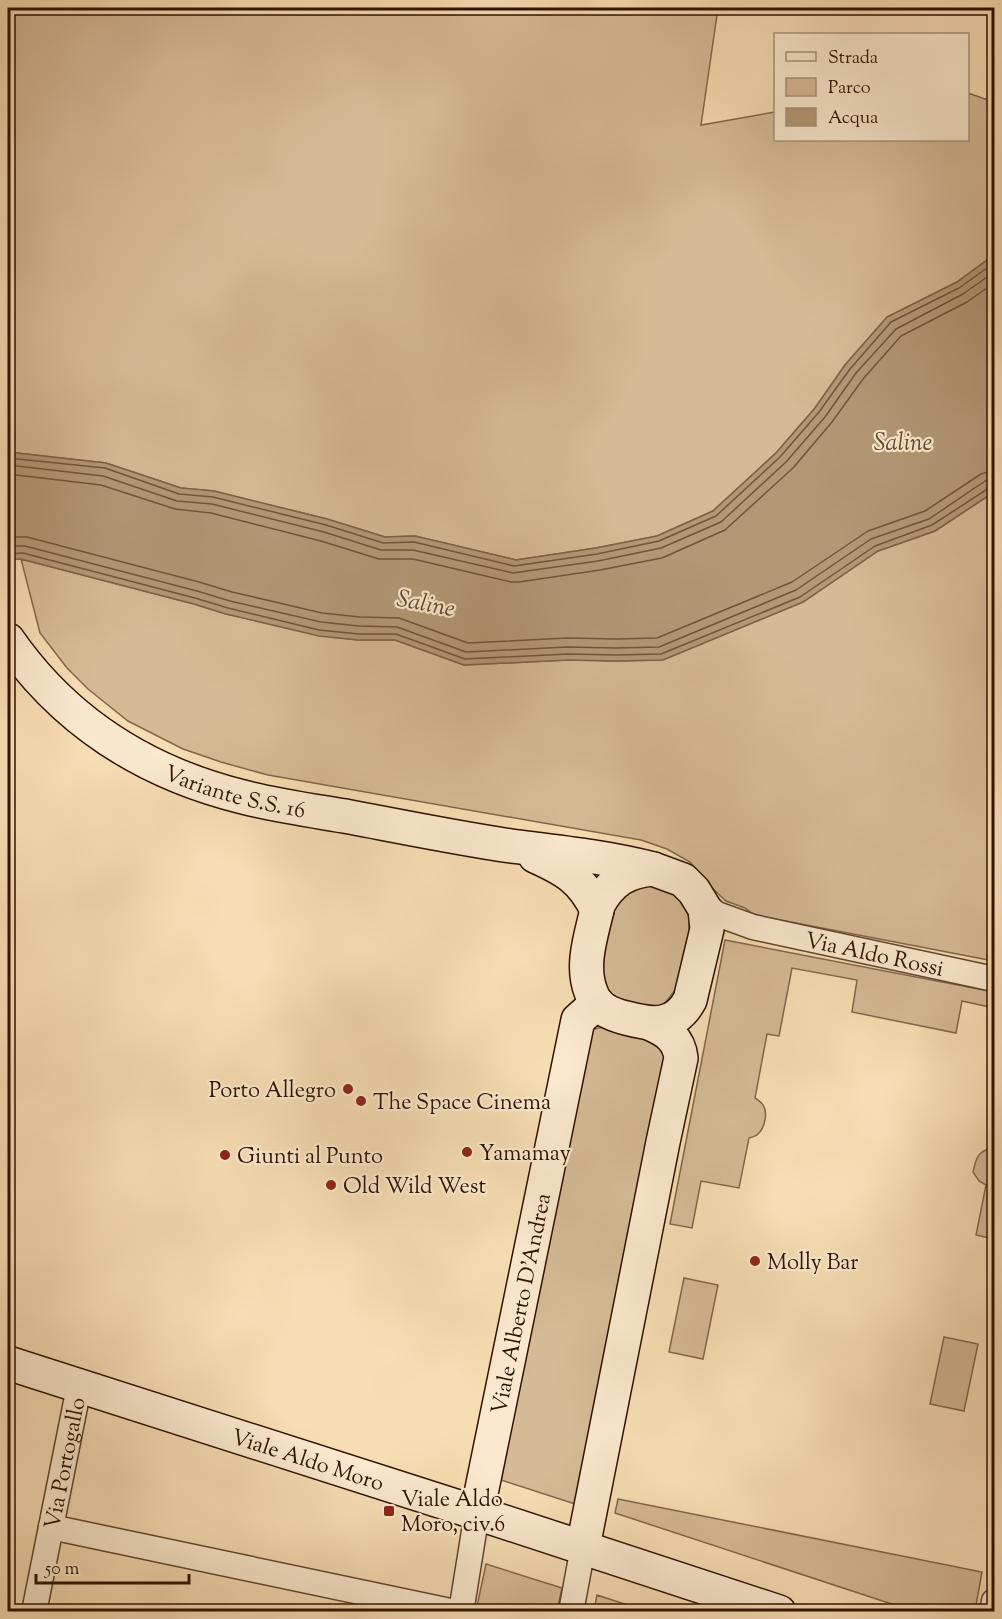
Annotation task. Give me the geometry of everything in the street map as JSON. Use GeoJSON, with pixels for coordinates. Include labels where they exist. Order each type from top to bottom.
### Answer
{"type":"FeatureCollection","features":[{"type":"Feature","properties":{"kind":"street","name":"Variante S.S. 16"},"geometry":{"type":"LineString","coordinates":[[11,645],[57,698],[97,732],[140,759],[189,781],[244,798],[653,869]]}},
{"type":"Feature","properties":{"kind":"street","name":"Variante S.S. 16"},"geometry":{"type":"LineString","coordinates":[[512,846],[574,878],[589,895],[597,910]]}},
{"type":"Feature","properties":{"kind":"street"},"geometry":{"type":"LineString","coordinates":[[571,1611],[681,1058],[673,1036],[666,1031],[651,1024],[615,1016],[597,1003],[586,977],[586,963],[597,905],[605,893],[626,875],[638,870],[653,869],[683,880],[694,891],[705,909],[707,924],[688,1005],[673,1018],[651,1024]]}},
{"type":"Feature","properties":{"kind":"street","name":"Via Aldo Rossi"},"geometry":{"type":"LineString","coordinates":[[702,902],[717,914],[753,927],[994,979]]}},
{"type":"Feature","properties":{"kind":"street","name":"Via Aldo Rossi"},"geometry":{"type":"LineString","coordinates":[[704,941],[719,934],[753,927]]}},
{"type":"Feature","properties":{"kind":"street","name":"Viale Alberto D'Andrea"},"geometry":{"type":"LineString","coordinates":[[461,1611],[477,1513],[578,1020],[597,1003]]}},
{"type":"Feature","properties":{"kind":"street","name":"Viale Aldo Moro"},"geometry":{"type":"LineString","coordinates":[[8,1363],[779,1611]]}},
{"type":"Feature","properties":{"kind":"street","name":"Via Portogallo"},"geometry":{"type":"LineString","coordinates":[[34,1611],[79,1387]]}},
{"type":"Feature","properties":{"kind":"street"},"geometry":{"type":"LineString","coordinates":[[51,1527],[454,1611]]}},
{"type":"Feature","properties":{"kind":"street"},"geometry":{"type":"LineString","coordinates":[[992,1611],[994,1601]]}},
{"type":"Feature","properties":{"kind":"green space"},"geometry":{"type":"Polygon","coordinates":[[[8,8],[718,8],[701,125],[774,112],[774,141],[969,141],[969,93],[994,102],[994,255],[957,282],[887,317],[845,365],[815,408],[776,453],[713,511],[657,536],[516,560],[415,536],[385,537],[327,519],[214,491],[181,488],[106,463],[8,452],[8,8]]]}},
{"type":"Feature","properties":{"kind":"green space"},"geometry":{"type":"Polygon","coordinates":[[[994,492],[994,961],[754,915],[745,908],[726,901],[690,862],[667,849],[641,840],[268,775],[183,749],[128,721],[88,689],[67,668],[40,633],[21,559],[226,614],[319,635],[358,640],[395,640],[464,665],[568,660],[662,660],[803,602],[878,551],[935,531],[994,492]]]}},
{"type":"Feature","properties":{"kind":"green space"},"geometry":{"type":"Polygon","coordinates":[[[637,883],[665,886],[681,899],[689,917],[689,935],[676,989],[665,1003],[653,1010],[611,1001],[595,950],[603,911],[637,883]]]}},
{"type":"Feature","properties":{"kind":"green space"},"geometry":{"type":"Polygon","coordinates":[[[725,940],[994,992],[994,1008],[962,1001],[956,1033],[852,1012],[857,980],[792,968],[779,1036],[767,1034],[755,1098],[765,1108],[764,1124],[758,1134],[749,1138],[739,1188],[701,1181],[692,1228],[670,1224],[725,940]]]}},
{"type":"Feature","properties":{"kind":"green space"},"geometry":{"type":"Polygon","coordinates":[[[607,1026],[669,1047],[578,1505],[501,1480],[590,1030],[607,1026]]]}},
{"type":"Feature","properties":{"kind":"green space"},"geometry":{"type":"Polygon","coordinates":[[[994,1128],[994,1239],[976,1235],[986,1185],[979,1181],[973,1172],[978,1157],[991,1148],[994,1128]]]}},
{"type":"Feature","properties":{"kind":"green space"},"geometry":{"type":"Polygon","coordinates":[[[684,1278],[718,1285],[703,1359],[669,1352],[684,1278]]]}},
{"type":"Feature","properties":{"kind":"green space"},"geometry":{"type":"Polygon","coordinates":[[[944,1337],[978,1344],[964,1411],[930,1404],[944,1337]]]}},
{"type":"Feature","properties":{"kind":"green space"},"geometry":{"type":"Polygon","coordinates":[[[618,1499],[982,1572],[975,1611],[913,1611],[615,1513],[618,1499]]]}},
{"type":"Feature","properties":{"kind":"green space"},"geometry":{"type":"Polygon","coordinates":[[[486,1564],[562,1588],[557,1611],[476,1611],[486,1564]]]}},
{"type":"Feature","properties":{"kind":"green space"},"geometry":{"type":"Polygon","coordinates":[[[597,1595],[646,1611],[594,1611],[597,1595]]]}},
{"type":"Feature","properties":{"kind":"water","name":"Saline"},"geometry":{"type":"Polygon","coordinates":[[[994,255],[994,492],[935,531],[878,551],[803,602],[663,660],[568,660],[464,665],[395,640],[358,640],[319,636],[226,614],[21,559],[8,560],[8,452],[106,463],[181,488],[214,491],[327,519],[385,537],[415,536],[516,560],[657,536],[713,511],[776,453],[815,408],[845,365],[887,317],[957,282],[994,255]]]}},
{"type":"Feature","properties":{"kind":"place","name":"Porto Allegro"},"geometry":{"type":"Point","coordinates":[348,1089]}},
{"type":"Feature","properties":{"kind":"place","name":"The Space Cinema"},"geometry":{"type":"Point","coordinates":[361,1101]}},
{"type":"Feature","properties":{"kind":"place","name":"Yamamay"},"geometry":{"type":"Point","coordinates":[467,1152]}},
{"type":"Feature","properties":{"kind":"place","name":"Giunti al Punto"},"geometry":{"type":"Point","coordinates":[225,1155]}},
{"type":"Feature","properties":{"kind":"place","name":"Old Wild West"},"geometry":{"type":"Point","coordinates":[331,1185]}},
{"type":"Feature","properties":{"kind":"place","name":"Molly Bar"},"geometry":{"type":"Point","coordinates":[755,1261]}},
{"type":"Feature","properties":{"kind":"place","name":"Viale Aldo Moro, civ.6"},"geometry":{"type":"Point","coordinates":[389,1511]}}]}
